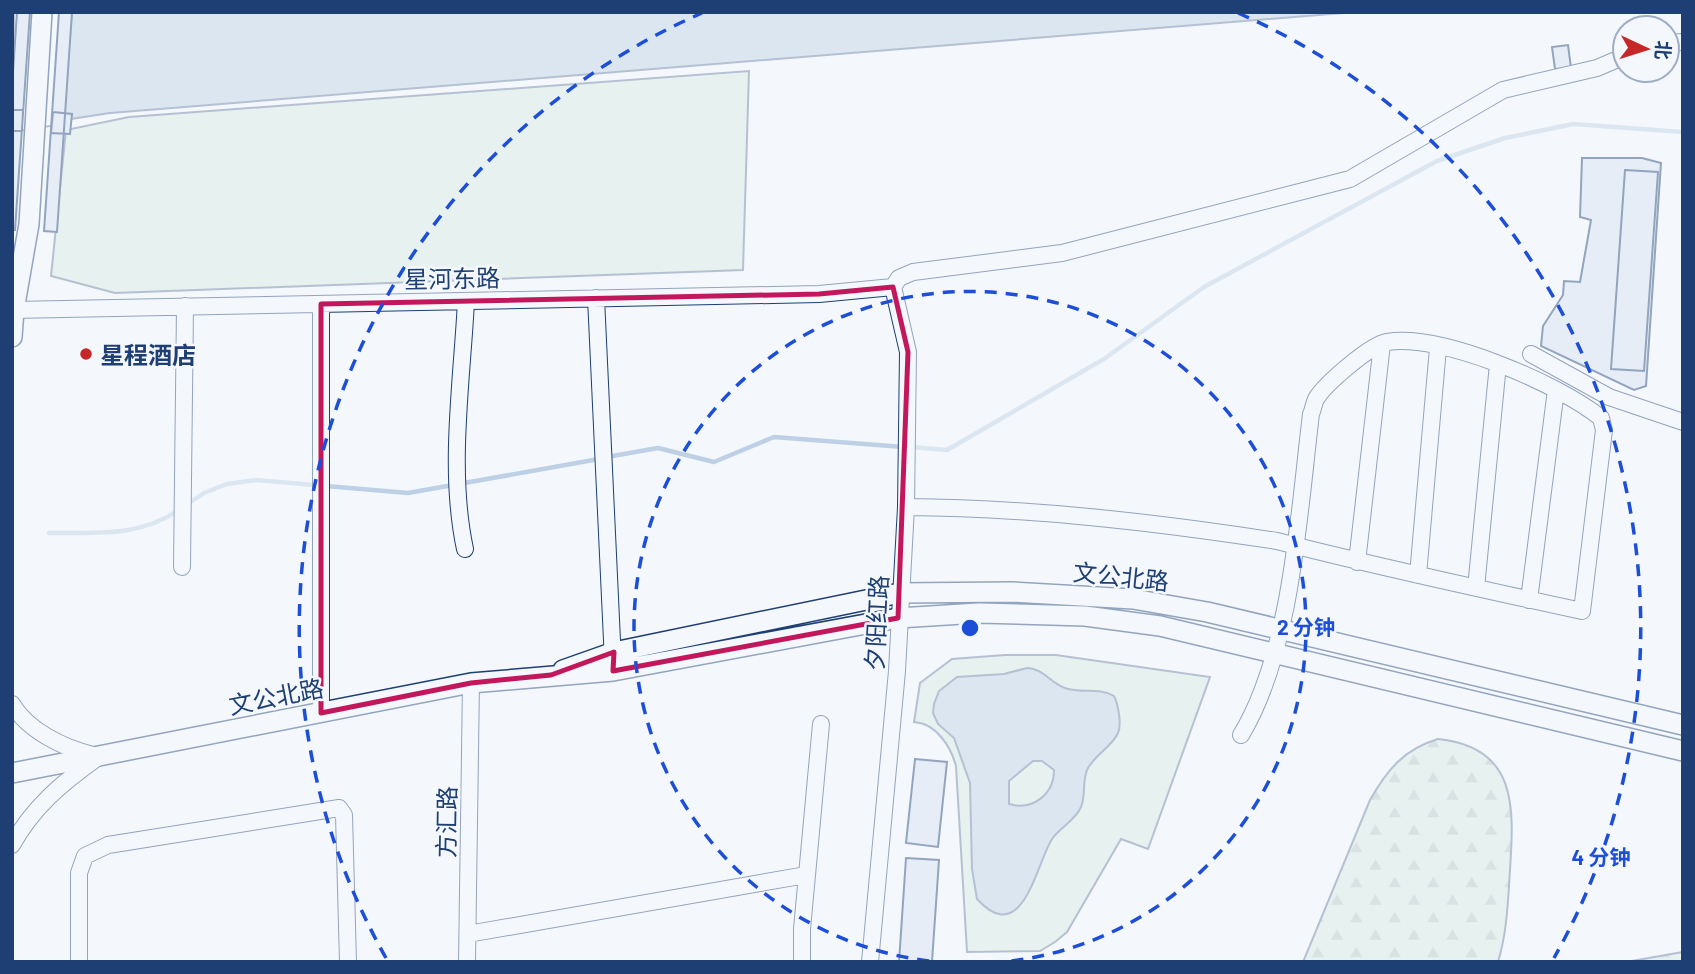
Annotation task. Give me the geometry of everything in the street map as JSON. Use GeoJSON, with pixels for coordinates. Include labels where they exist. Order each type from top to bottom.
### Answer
{"type":"FeatureCollection","features":[{"type":"Feature","properties":{"kind":"main road"},"geometry":{"type":"LineString","coordinates":[[12,337],[13,310],[29,224],[42,12]]}},
{"type":"Feature","properties":{"kind":"main road","name":"文公北路"},"geometry":{"type":"LineString","coordinates":[[613,662],[900,593],[1013,592],[1133,598],[1682,722]]}},
{"type":"Feature","properties":{"kind":"main road","name":"文公北路"},"geometry":{"type":"LineString","coordinates":[[12,773],[471,683],[551,675],[588,659],[613,662],[898,618],[979,613],[1085,616],[1160,626],[1680,750]]}},
{"type":"Feature","properties":{"kind":"main road"},"geometry":{"type":"LineString","coordinates":[[1680,750],[1682,722]]}},
{"type":"Feature","properties":{"kind":"street"},"geometry":{"type":"LineString","coordinates":[[893,287],[899,278],[913,272],[1062,253],[1350,178],[1503,90],[1597,68],[1611,62]]}},
{"type":"Feature","properties":{"kind":"street","name":"星河东路"},"geometry":{"type":"LineString","coordinates":[[13,310],[819,294],[893,287]]}},
{"type":"Feature","properties":{"kind":"street","name":"夕阳红路"},"geometry":{"type":"LineString","coordinates":[[870,962],[897,671],[906,507],[908,352],[893,287]]}},
{"type":"Feature","properties":{"kind":"street"},"geometry":{"type":"LineString","coordinates":[[596,299],[613,662]]}},
{"type":"Feature","properties":{"kind":"street"},"geometry":{"type":"LineString","coordinates":[[465,549],[460,526],[459,474],[466,301]]}},
{"type":"Feature","properties":{"kind":"street"},"geometry":{"type":"LineString","coordinates":[[321,304],[321,713]]}},
{"type":"Feature","properties":{"kind":"street"},"geometry":{"type":"LineString","coordinates":[[182,567],[185,306]]}},
{"type":"Feature","properties":{"kind":"street"},"geometry":{"type":"LineString","coordinates":[[906,507],[991,508],[1149,522],[1294,546],[1582,611],[1604,430],[1601,418],[1556,390],[1498,364],[1475,355],[1413,343],[1382,344],[1341,374],[1316,399],[1311,414],[1294,546],[1279,629],[1256,710],[1241,735]]}},
{"type":"Feature","properties":{"kind":"street"},"geometry":{"type":"LineString","coordinates":[[1357,562],[1382,344]]}},
{"type":"Feature","properties":{"kind":"street"},"geometry":{"type":"LineString","coordinates":[[1418,575],[1438,348]]}},
{"type":"Feature","properties":{"kind":"street"},"geometry":{"type":"LineString","coordinates":[[1531,354],[1609,397],[1683,422]]}},
{"type":"Feature","properties":{"kind":"street"},"geometry":{"type":"LineString","coordinates":[[1476,588],[1498,364]]}},
{"type":"Feature","properties":{"kind":"street"},"geometry":{"type":"LineString","coordinates":[[1529,600],[1556,390]]}},
{"type":"Feature","properties":{"kind":"street","name":"方汇路"},"geometry":{"type":"LineString","coordinates":[[467,962],[471,683]]}},
{"type":"Feature","properties":{"kind":"street"},"geometry":{"type":"LineString","coordinates":[[12,704],[31,724],[56,741],[73,750],[99,756]]}},
{"type":"Feature","properties":{"kind":"street"},"geometry":{"type":"LineString","coordinates":[[802,962],[806,875],[821,724]]}},
{"type":"Feature","properties":{"kind":"street"},"geometry":{"type":"LineString","coordinates":[[12,845],[24,824],[43,801],[99,756]]}},
{"type":"Feature","properties":{"kind":"street"},"geometry":{"type":"LineString","coordinates":[[79,962],[79,873],[85,856],[108,845],[339,808],[344,815],[348,962]]}},
{"type":"Feature","properties":{"kind":"street"},"geometry":{"type":"LineString","coordinates":[[468,934],[806,875]]}},
{"type":"Feature","properties":{"kind":"highlighted area"},"geometry":{"type":"Polygon","coordinates":[[[893,287],[908,352],[898,618],[613,671],[614,652],[551,675],[471,683],[321,713],[321,304],[819,294],[893,287]]]}},
{"type":"Feature","properties":{"kind":"green space"},"geometry":{"type":"Polygon","coordinates":[[[749,71],[743,270],[115,293],[51,276],[66,130],[129,117],[749,71]]]}},
{"type":"Feature","properties":{"kind":"green space"},"geometry":{"type":"Polygon","coordinates":[[[1056,655],[1210,677],[1148,849],[1121,839],[1067,932],[1040,951],[967,952],[956,766],[950,751],[936,731],[922,723],[914,722],[920,683],[952,659],[1056,655]]]}},
{"type":"Feature","properties":{"kind":"green space"},"geometry":{"type":"Polygon","coordinates":[[[1438,739],[1464,744],[1484,754],[1497,768],[1506,784],[1512,824],[1511,847],[1507,917],[1498,962],[1303,962],[1376,789],[1406,755],[1438,739]]]}},
{"type":"Feature","properties":{"kind":"green space"},"geometry":{"type":"Polygon","coordinates":[[[1683,952],[1683,962],[1626,962],[1683,952]]]}},
{"type":"Feature","properties":{"kind":"water"},"geometry":{"type":"Polygon","coordinates":[[[12,12],[1356,12],[110,113],[12,128],[12,12]]]}},
{"type":"Feature","properties":{"kind":"water"},"geometry":{"type":"Polygon","coordinates":[[[1027,668],[1042,673],[1065,688],[1108,693],[1114,696],[1120,725],[1115,738],[1087,770],[1078,812],[1052,839],[1026,897],[1017,909],[1006,914],[993,912],[977,899],[972,869],[970,783],[954,738],[938,724],[933,713],[939,691],[957,677],[1004,674],[1027,668]],[[1033,761],[1009,781],[1009,804],[1018,806],[1034,803],[1046,793],[1054,770],[1042,761],[1033,761]]]}},
{"type":"Feature","properties":{"kind":"pier"},"geometry":{"type":"Polygon","coordinates":[[[14,12],[72,12],[63,124],[12,132],[14,12]]]}},
{"type":"Feature","properties":{"kind":"building"},"geometry":{"type":"Polygon","coordinates":[[[17,12],[30,12],[15,230],[12,230],[12,87],[17,12]]]}},
{"type":"Feature","properties":{"kind":"building"},"geometry":{"type":"Polygon","coordinates":[[[59,12],[72,12],[57,232],[44,231],[59,12]]]}},
{"type":"Feature","properties":{"kind":"building"},"geometry":{"type":"Polygon","coordinates":[[[1568,45],[1571,68],[1555,69],[1552,47],[1568,45]]]}},
{"type":"Feature","properties":{"kind":"building"},"geometry":{"type":"Polygon","coordinates":[[[12,110],[23,110],[22,131],[12,131],[12,110]]]}},
{"type":"Feature","properties":{"kind":"building"},"geometry":{"type":"Polygon","coordinates":[[[53,112],[72,114],[70,134],[51,133],[53,112]]]}},
{"type":"Feature","properties":{"kind":"building"},"geometry":{"type":"Polygon","coordinates":[[[1582,158],[1642,158],[1661,163],[1646,386],[1634,390],[1541,346],[1543,326],[1563,295],[1564,281],[1580,282],[1591,220],[1580,217],[1582,158]]]}},
{"type":"Feature","properties":{"kind":"building"},"geometry":{"type":"Polygon","coordinates":[[[1625,170],[1658,172],[1644,371],[1611,369],[1625,170]]]}},
{"type":"Feature","properties":{"kind":"building"},"geometry":{"type":"Polygon","coordinates":[[[915,759],[947,762],[938,847],[906,843],[915,759]]]}},
{"type":"Feature","properties":{"kind":"building"},"geometry":{"type":"Polygon","coordinates":[[[906,858],[939,860],[932,962],[899,962],[906,858]]]}},
{"type":"Feature","properties":{"kind":"waterway"},"geometry":{"type":"LineString","coordinates":[[911,447],[947,450],[1104,359],[1204,287],[1437,161],[1505,138],[1573,124],[1683,132]]}},
{"type":"Feature","properties":{"kind":"waterway"},"geometry":{"type":"LineString","coordinates":[[607,457],[658,448],[714,462],[774,437],[903,447]]}},
{"type":"Feature","properties":{"kind":"waterway"},"geometry":{"type":"LineString","coordinates":[[186,505],[204,493],[227,484],[256,480],[408,493],[599,459]]}},
{"type":"Feature","properties":{"kind":"waterway"},"geometry":{"type":"LineString","coordinates":[[49,533],[116,532],[148,525],[179,510]]}},
{"type":"Feature","properties":{"kind":"place","name":"星程酒店"},"geometry":{"type":"Point","coordinates":[86,354]}}]}
